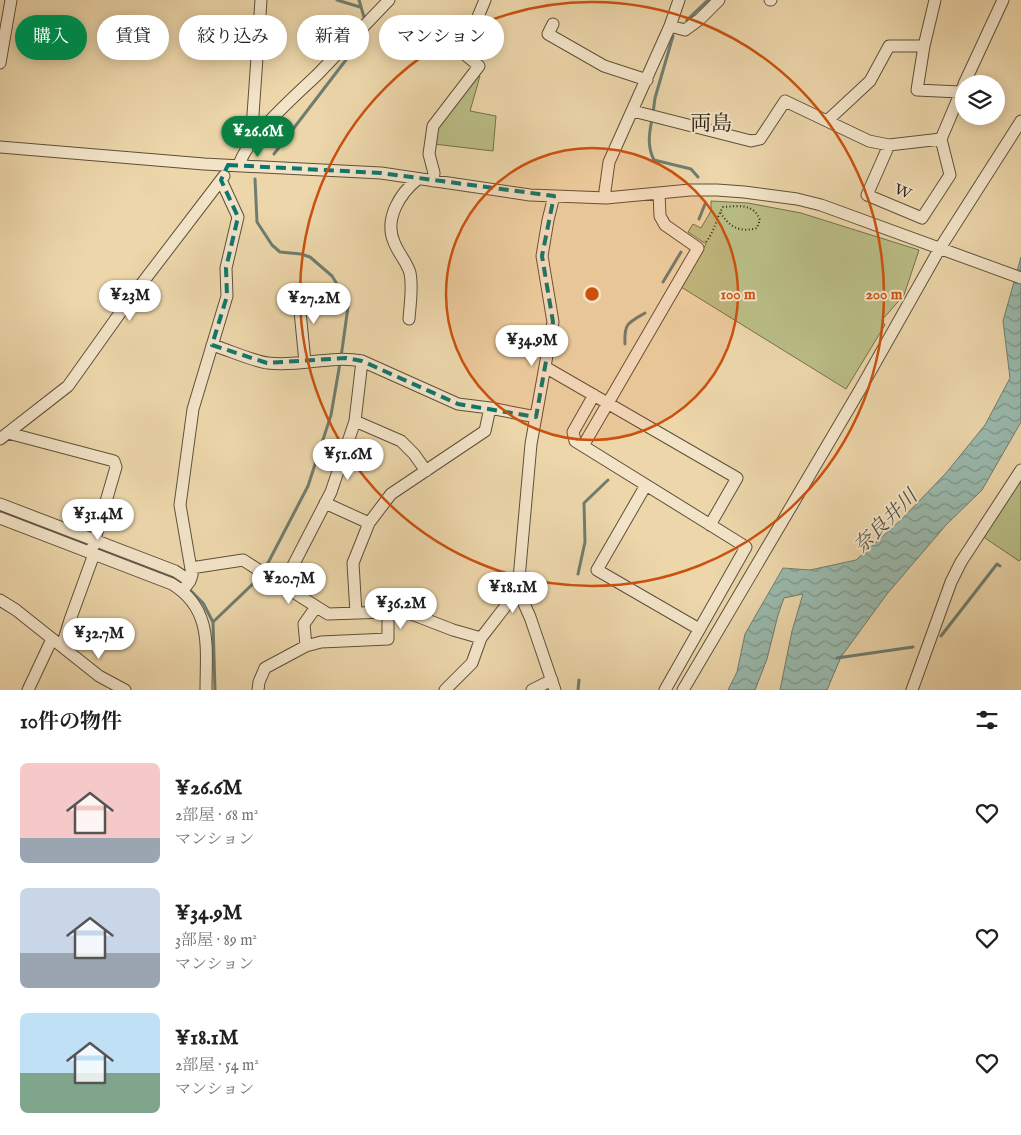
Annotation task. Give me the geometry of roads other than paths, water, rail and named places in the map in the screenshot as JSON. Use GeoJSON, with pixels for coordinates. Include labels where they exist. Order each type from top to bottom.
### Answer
{"type":"FeatureCollection","features":[{"type":"Feature","properties":{"kind":"street"},"geometry":{"type":"LineString","coordinates":[[0,63],[11,0]]}},
{"type":"Feature","properties":{"kind":"street"},"geometry":{"type":"LineString","coordinates":[[255,139],[252,129],[261,0]]}},
{"type":"Feature","properties":{"kind":"street"},"geometry":{"type":"LineString","coordinates":[[4,436],[68,386],[130,299],[233,165],[241,158],[255,139],[389,0]]}},
{"type":"Feature","properties":{"kind":"street"},"geometry":{"type":"LineString","coordinates":[[433,181],[434,173],[429,154],[433,126],[479,66],[463,54],[485,0]]}},
{"type":"Feature","properties":{"kind":"street"},"geometry":{"type":"LineString","coordinates":[[606,198],[605,191],[609,162],[670,26],[679,0]]}},
{"type":"Feature","properties":{"kind":"street"},"geometry":{"type":"LineString","coordinates":[[670,26],[685,30],[700,19],[719,0]]}},
{"type":"Feature","properties":{"kind":"street"},"geometry":{"type":"LineString","coordinates":[[935,0],[924,46],[917,90],[955,88]]}},
{"type":"Feature","properties":{"kind":"street"},"geometry":{"type":"LineString","coordinates":[[969,75],[1003,0]]}},
{"type":"Feature","properties":{"kind":"street"},"geometry":{"type":"LineString","coordinates":[[553,24],[548,34],[604,66],[646,80]]}},
{"type":"Feature","properties":{"kind":"street"},"geometry":{"type":"LineString","coordinates":[[827,121],[870,81],[889,46],[924,46]]}},
{"type":"Feature","properties":{"kind":"street"},"geometry":{"type":"LineString","coordinates":[[633,111],[751,141],[760,139],[785,101],[869,141],[889,146],[941,140],[955,106]]}},
{"type":"Feature","properties":{"kind":"street"},"geometry":{"type":"LineString","coordinates":[[683,690],[860,388],[1021,121]]}},
{"type":"Feature","properties":{"kind":"street","name":"ｗ"},"geometry":{"type":"LineString","coordinates":[[889,146],[867,195],[922,218],[950,175],[941,140]]}},
{"type":"Feature","properties":{"kind":"street"},"geometry":{"type":"LineString","coordinates":[[0,146],[233,165],[338,170],[530,195],[606,198],[717,190],[744,192],[797,199],[821,206],[1021,278]]}},
{"type":"Feature","properties":{"kind":"street"},"geometry":{"type":"LineString","coordinates":[[409,319],[412,280],[409,270],[393,241],[390,226],[392,213],[410,184],[418,179]]}},
{"type":"Feature","properties":{"kind":"street"},"geometry":{"type":"LineString","coordinates":[[186,586],[192,575],[180,505],[193,409],[227,296],[226,268],[238,217],[221,180]]}},
{"type":"Feature","properties":{"kind":"street"},"geometry":{"type":"LineString","coordinates":[[583,446],[698,248],[665,225],[660,216],[659,193]]}},
{"type":"Feature","properties":{"kind":"street"},"geometry":{"type":"LineString","coordinates":[[532,690],[554,685],[518,590],[531,444],[553,322],[542,256],[554,196]]}},
{"type":"Feature","properties":{"kind":"street"},"geometry":{"type":"LineString","coordinates":[[298,291],[305,362]]}},
{"type":"Feature","properties":{"kind":"street"},"geometry":{"type":"LineString","coordinates":[[212,345],[267,363],[346,358],[362,361],[458,404],[536,417]]}},
{"type":"Feature","properties":{"kind":"street"},"geometry":{"type":"LineString","coordinates":[[283,585],[331,492],[355,420],[362,361]]}},
{"type":"Feature","properties":{"kind":"street"},"geometry":{"type":"LineString","coordinates":[[545,367],[737,478],[710,525]]}},
{"type":"Feature","properties":{"kind":"street"},"geometry":{"type":"LineString","coordinates":[[594,396],[573,432],[575,441],[746,547],[665,690]]}},
{"type":"Feature","properties":{"kind":"street"},"geometry":{"type":"LineString","coordinates":[[356,613],[354,563],[369,523],[391,494],[485,431],[490,408]]}},
{"type":"Feature","properties":{"kind":"street"},"geometry":{"type":"LineString","coordinates":[[355,420],[401,441],[414,454],[426,471]]}},
{"type":"Feature","properties":{"kind":"street"},"geometry":{"type":"LineString","coordinates":[[4,436],[114,461],[116,467],[62,646]]}},
{"type":"Feature","properties":{"kind":"street"},"geometry":{"type":"LineString","coordinates":[[912,690],[951,582],[961,562],[1021,470]]}},
{"type":"Feature","properties":{"kind":"street"},"geometry":{"type":"LineString","coordinates":[[646,486],[597,570],[699,629]]}},
{"type":"Feature","properties":{"kind":"street"},"geometry":{"type":"LineString","coordinates":[[325,503],[369,523]]}},
{"type":"Feature","properties":{"kind":"street"},"geometry":{"type":"LineString","coordinates":[[0,504],[172,584],[186,586]]}},
{"type":"Feature","properties":{"kind":"street"},"geometry":{"type":"LineString","coordinates":[[0,518],[93,548]]}},
{"type":"Feature","properties":{"kind":"street"},"geometry":{"type":"LineString","coordinates":[[191,568],[243,560],[328,614],[409,613],[453,630],[481,638]]}},
{"type":"Feature","properties":{"kind":"street"},"geometry":{"type":"LineString","coordinates":[[186,586],[201,614],[206,631],[206,690]]}},
{"type":"Feature","properties":{"kind":"street"},"geometry":{"type":"LineString","coordinates":[[445,690],[472,663],[481,638],[518,590]]}},
{"type":"Feature","properties":{"kind":"street"},"geometry":{"type":"LineString","coordinates":[[0,600],[16,610],[99,676],[125,690]]}},
{"type":"Feature","properties":{"kind":"street"},"geometry":{"type":"LineString","coordinates":[[306,646],[304,624],[316,607]]}},
{"type":"Feature","properties":{"kind":"street"},"geometry":{"type":"LineString","coordinates":[[258,690],[265,668],[306,646],[321,642],[388,639],[388,612]]}},
{"type":"Feature","properties":{"kind":"street"},"geometry":{"type":"LineString","coordinates":[[28,690],[52,639]]}},
{"type":"Feature","properties":{"kind":"water"},"geometry":{"type":"Polygon","coordinates":[[[1021,257],[1021,422],[982,490],[946,525],[887,594],[841,657],[827,690],[780,690],[792,631],[803,594],[784,598],[767,659],[755,690],[728,690],[737,672],[745,634],[783,568],[810,570],[856,560],[901,520],[946,473],[985,425],[1010,378],[1003,321],[1021,257]]]}},
{"type":"Feature","properties":{"kind":"waterway"},"geometry":{"type":"LineString","coordinates":[[337,0],[360,7]]}},
{"type":"Feature","properties":{"kind":"waterway"},"geometry":{"type":"LineString","coordinates":[[359,0],[363,15]]}},
{"type":"Feature","properties":{"kind":"waterway"},"geometry":{"type":"LineString","coordinates":[[687,20],[708,0]]}},
{"type":"Feature","properties":{"kind":"waterway"},"geometry":{"type":"LineString","coordinates":[[653,113],[655,98],[673,36]]}},
{"type":"Feature","properties":{"kind":"waterway"},"geometry":{"type":"LineString","coordinates":[[274,154],[346,60]]}},
{"type":"Feature","properties":{"kind":"waterway"},"geometry":{"type":"LineString","coordinates":[[652,119],[649,140],[654,160],[691,169],[698,177]]}},
{"type":"Feature","properties":{"kind":"waterway"},"geometry":{"type":"LineString","coordinates":[[255,179],[257,222],[272,245],[280,252],[310,257],[332,276],[342,292],[348,307],[341,357]]}},
{"type":"Feature","properties":{"kind":"waterway"},"geometry":{"type":"LineString","coordinates":[[699,219],[705,204]]}},
{"type":"Feature","properties":{"kind":"waterway"},"geometry":{"type":"LineString","coordinates":[[663,282],[681,252]]}},
{"type":"Feature","properties":{"kind":"waterway"},"geometry":{"type":"LineString","coordinates":[[625,344],[625,332],[628,324],[645,313]]}},
{"type":"Feature","properties":{"kind":"waterway"},"geometry":{"type":"LineString","coordinates":[[213,622],[258,579],[308,486],[331,415],[340,363]]}},
{"type":"Feature","properties":{"kind":"waterway"},"geometry":{"type":"LineString","coordinates":[[578,574],[585,542],[584,503],[608,480]]}},
{"type":"Feature","properties":{"kind":"waterway"},"geometry":{"type":"LineString","coordinates":[[0,511],[90,546]]}},
{"type":"Feature","properties":{"kind":"waterway"},"geometry":{"type":"LineString","coordinates":[[96,548],[177,579]]}},
{"type":"Feature","properties":{"kind":"waterway"},"geometry":{"type":"LineString","coordinates":[[941,636],[997,564],[1000,566]]}},
{"type":"Feature","properties":{"kind":"waterway"},"geometry":{"type":"LineString","coordinates":[[187,587],[203,603],[213,622],[215,690]]}},
{"type":"Feature","properties":{"kind":"waterway"},"geometry":{"type":"LineString","coordinates":[[837,658],[913,647]]}},
{"type":"Feature","properties":{"kind":"waterway"},"geometry":{"type":"LineString","coordinates":[[578,690],[579,680]]}},
{"type":"Feature","properties":{"kind":"district","name":"両島"},"geometry":{"type":"Point","coordinates":[711,124]}},
{"type":"Feature","properties":{"kind":"water label","name":"奈良井川"},"geometry":{"type":"Point","coordinates":[886,522]}}]}
